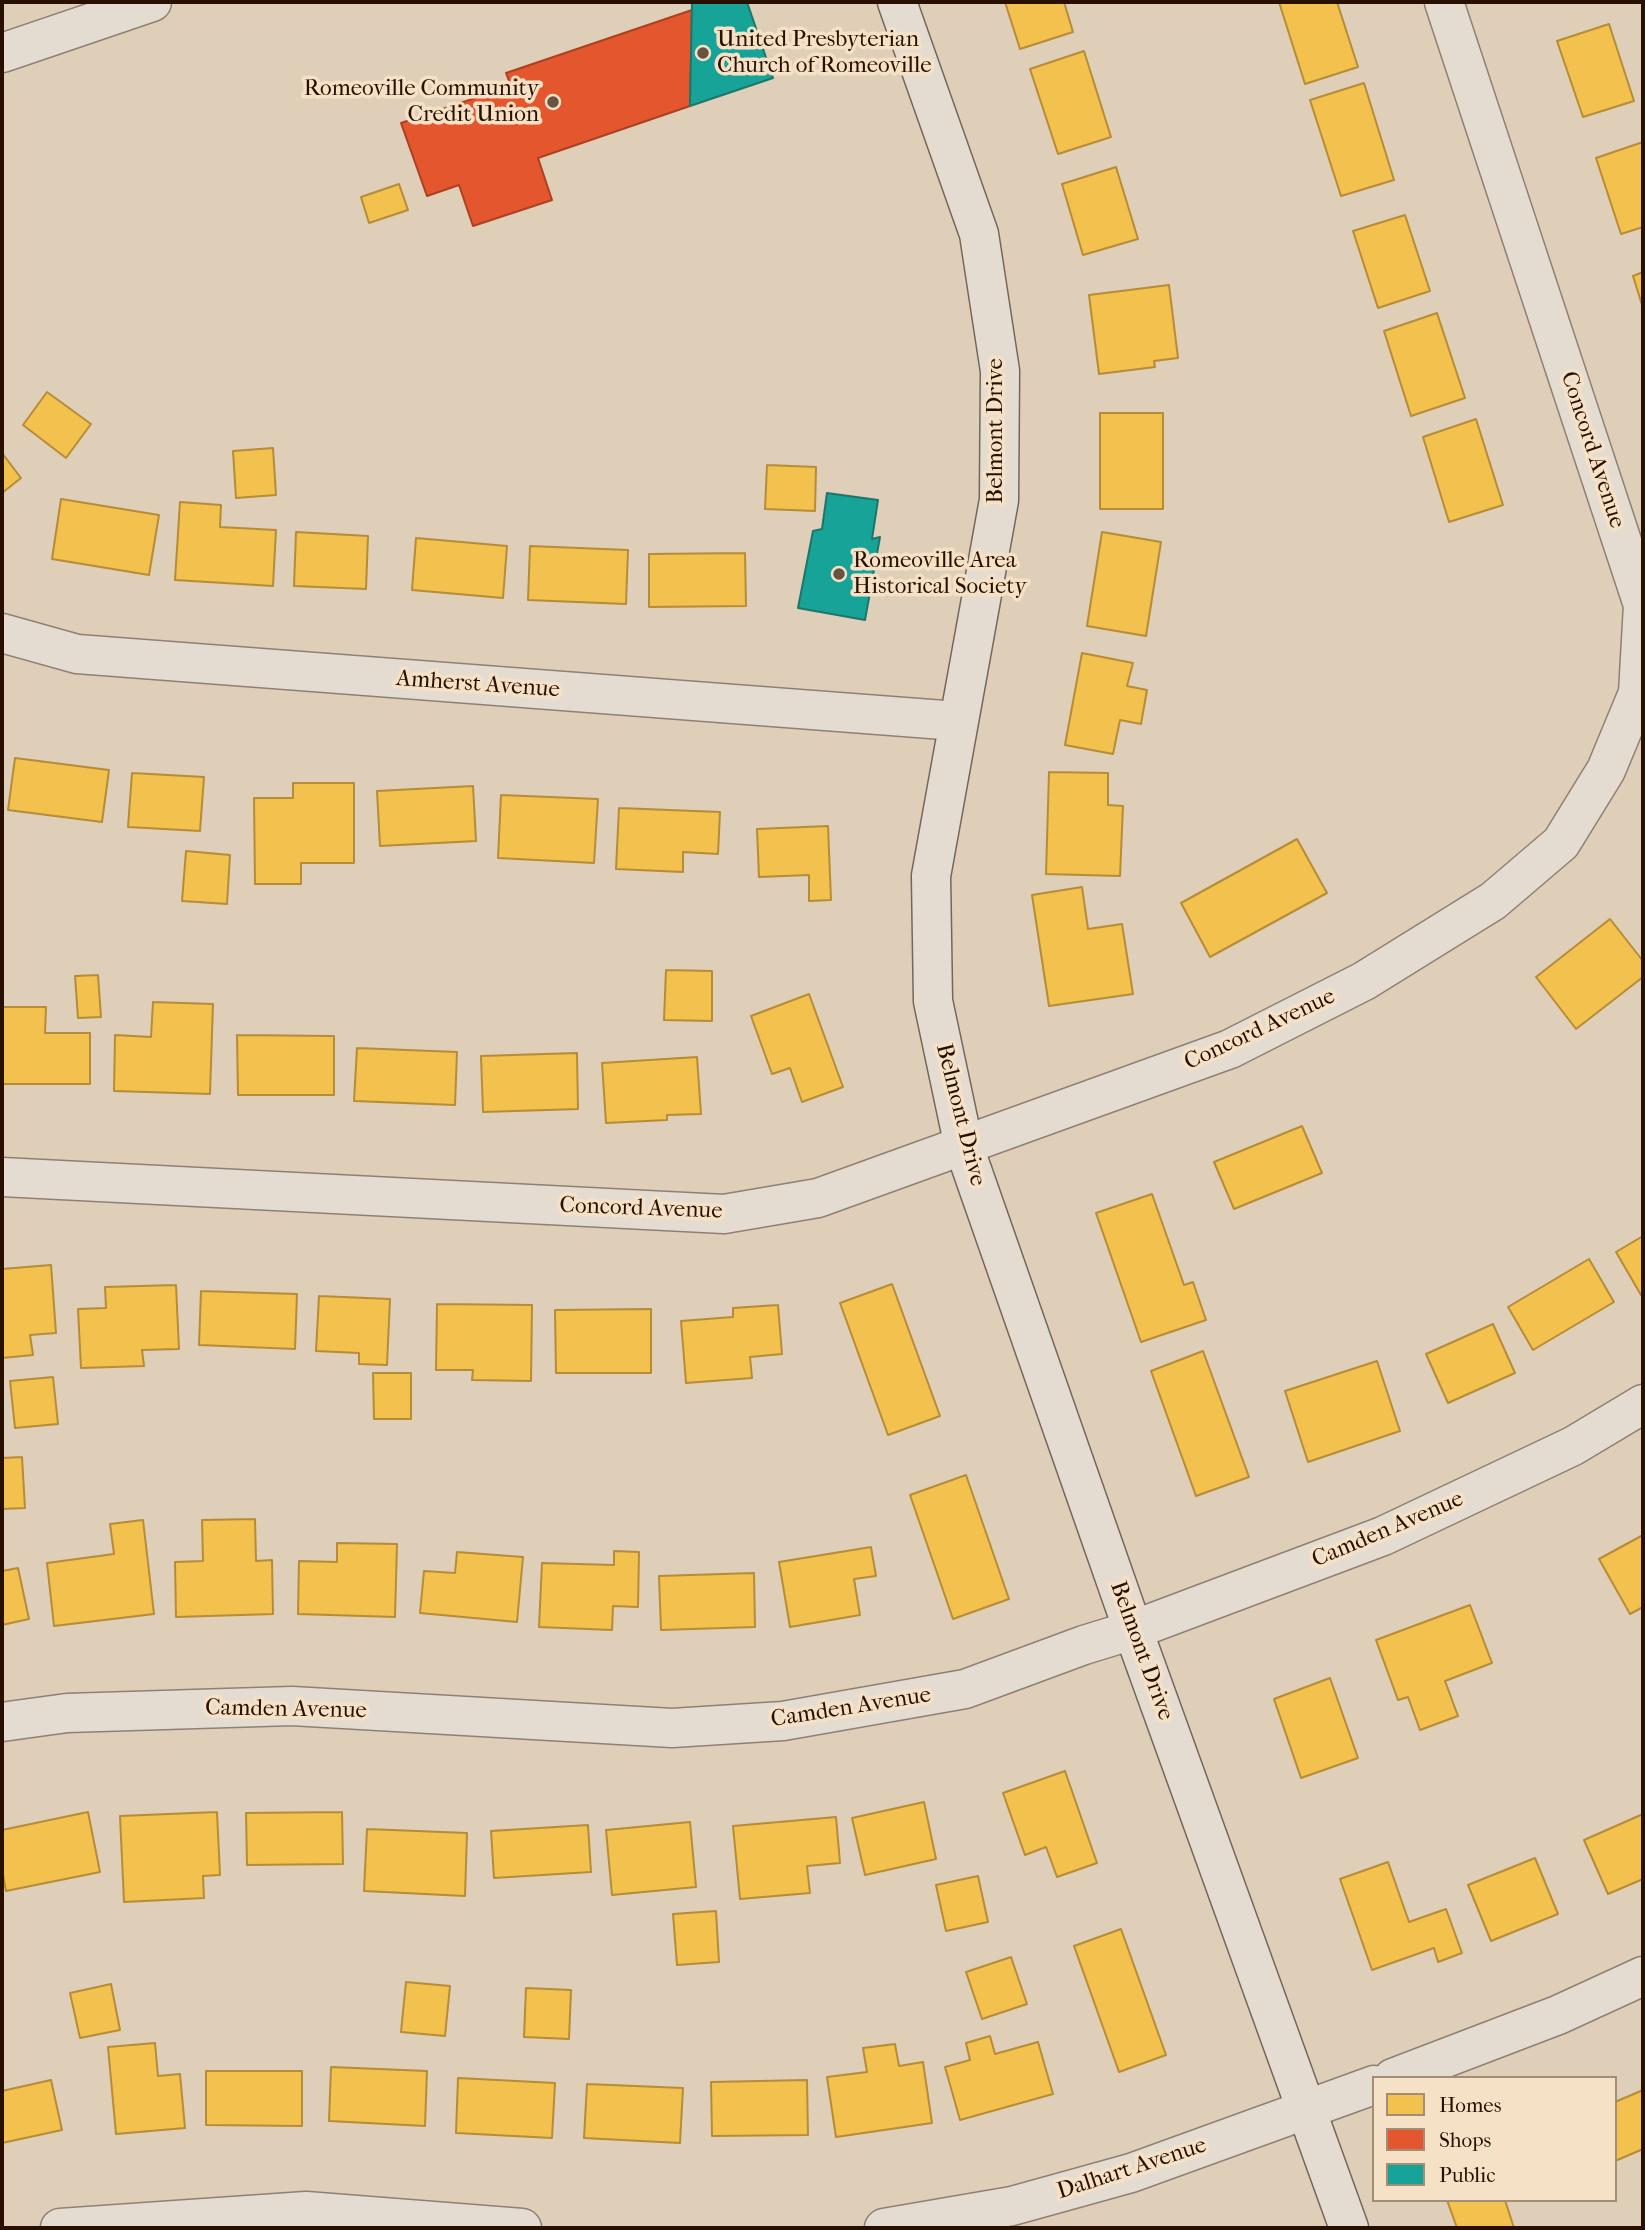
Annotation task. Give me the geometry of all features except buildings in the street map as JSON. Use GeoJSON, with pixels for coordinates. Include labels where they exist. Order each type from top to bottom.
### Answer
{"type":"FeatureCollection","features":[{"type":"Feature","properties":{"kind":"street"},"geometry":{"type":"LineString","coordinates":[[2,53],[152,2]]}},
{"type":"Feature","properties":{"kind":"street","name":"Belmont Drive"},"geometry":{"type":"LineString","coordinates":[[897,2],[979,234],[1000,371],[999,500],[957,720],[931,876],[933,1001],[964,1147],[1133,1630],[1349,2228]]}},
{"type":"Feature","properties":{"kind":"street","name":"Concord Avenue"},"geometry":{"type":"LineString","coordinates":[[2,1177],[724,1214],[818,1198],[1230,1049],[1364,981],[1493,901],[1561,843],[1606,770],[1638,693],[1643,605],[1444,2]]}},
{"type":"Feature","properties":{"kind":"street","name":"Amherst Avenue"},"geometry":{"type":"LineString","coordinates":[[2,633],[77,654],[957,720]]}},
{"type":"Feature","properties":{"kind":"street","name":"Camden Avenue"},"geometry":{"type":"LineString","coordinates":[[2,1722],[67,1713],[292,1706],[672,1728],[783,1721],[965,1689],[1133,1630],[1383,1536],[1573,1446],[1643,1404]]}},
{"type":"Feature","properties":{"kind":"street"},"geometry":{"type":"LineString","coordinates":[[1399,2076],[1558,2015],[1643,1976]]}},
{"type":"Feature","properties":{"kind":"street","name":"Dalhart Avenue"},"geometry":{"type":"LineString","coordinates":[[884,2228],[1012,2206],[1118,2177],[1372,2086]]}},
{"type":"Feature","properties":{"kind":"street"},"geometry":{"type":"LineString","coordinates":[[60,2228],[306,2211],[522,2228]]}},
{"type":"Feature","properties":{"kind":"place","name":"United Presbyterian Church of Romeoville"},"geometry":{"type":"Point","coordinates":[703,53]}},
{"type":"Feature","properties":{"kind":"place","name":"Romeoville Community Credit Union"},"geometry":{"type":"Point","coordinates":[553,102]}},
{"type":"Feature","properties":{"kind":"place","name":"Romeoville Area Historical Society"},"geometry":{"type":"Point","coordinates":[839,574]}}]}
